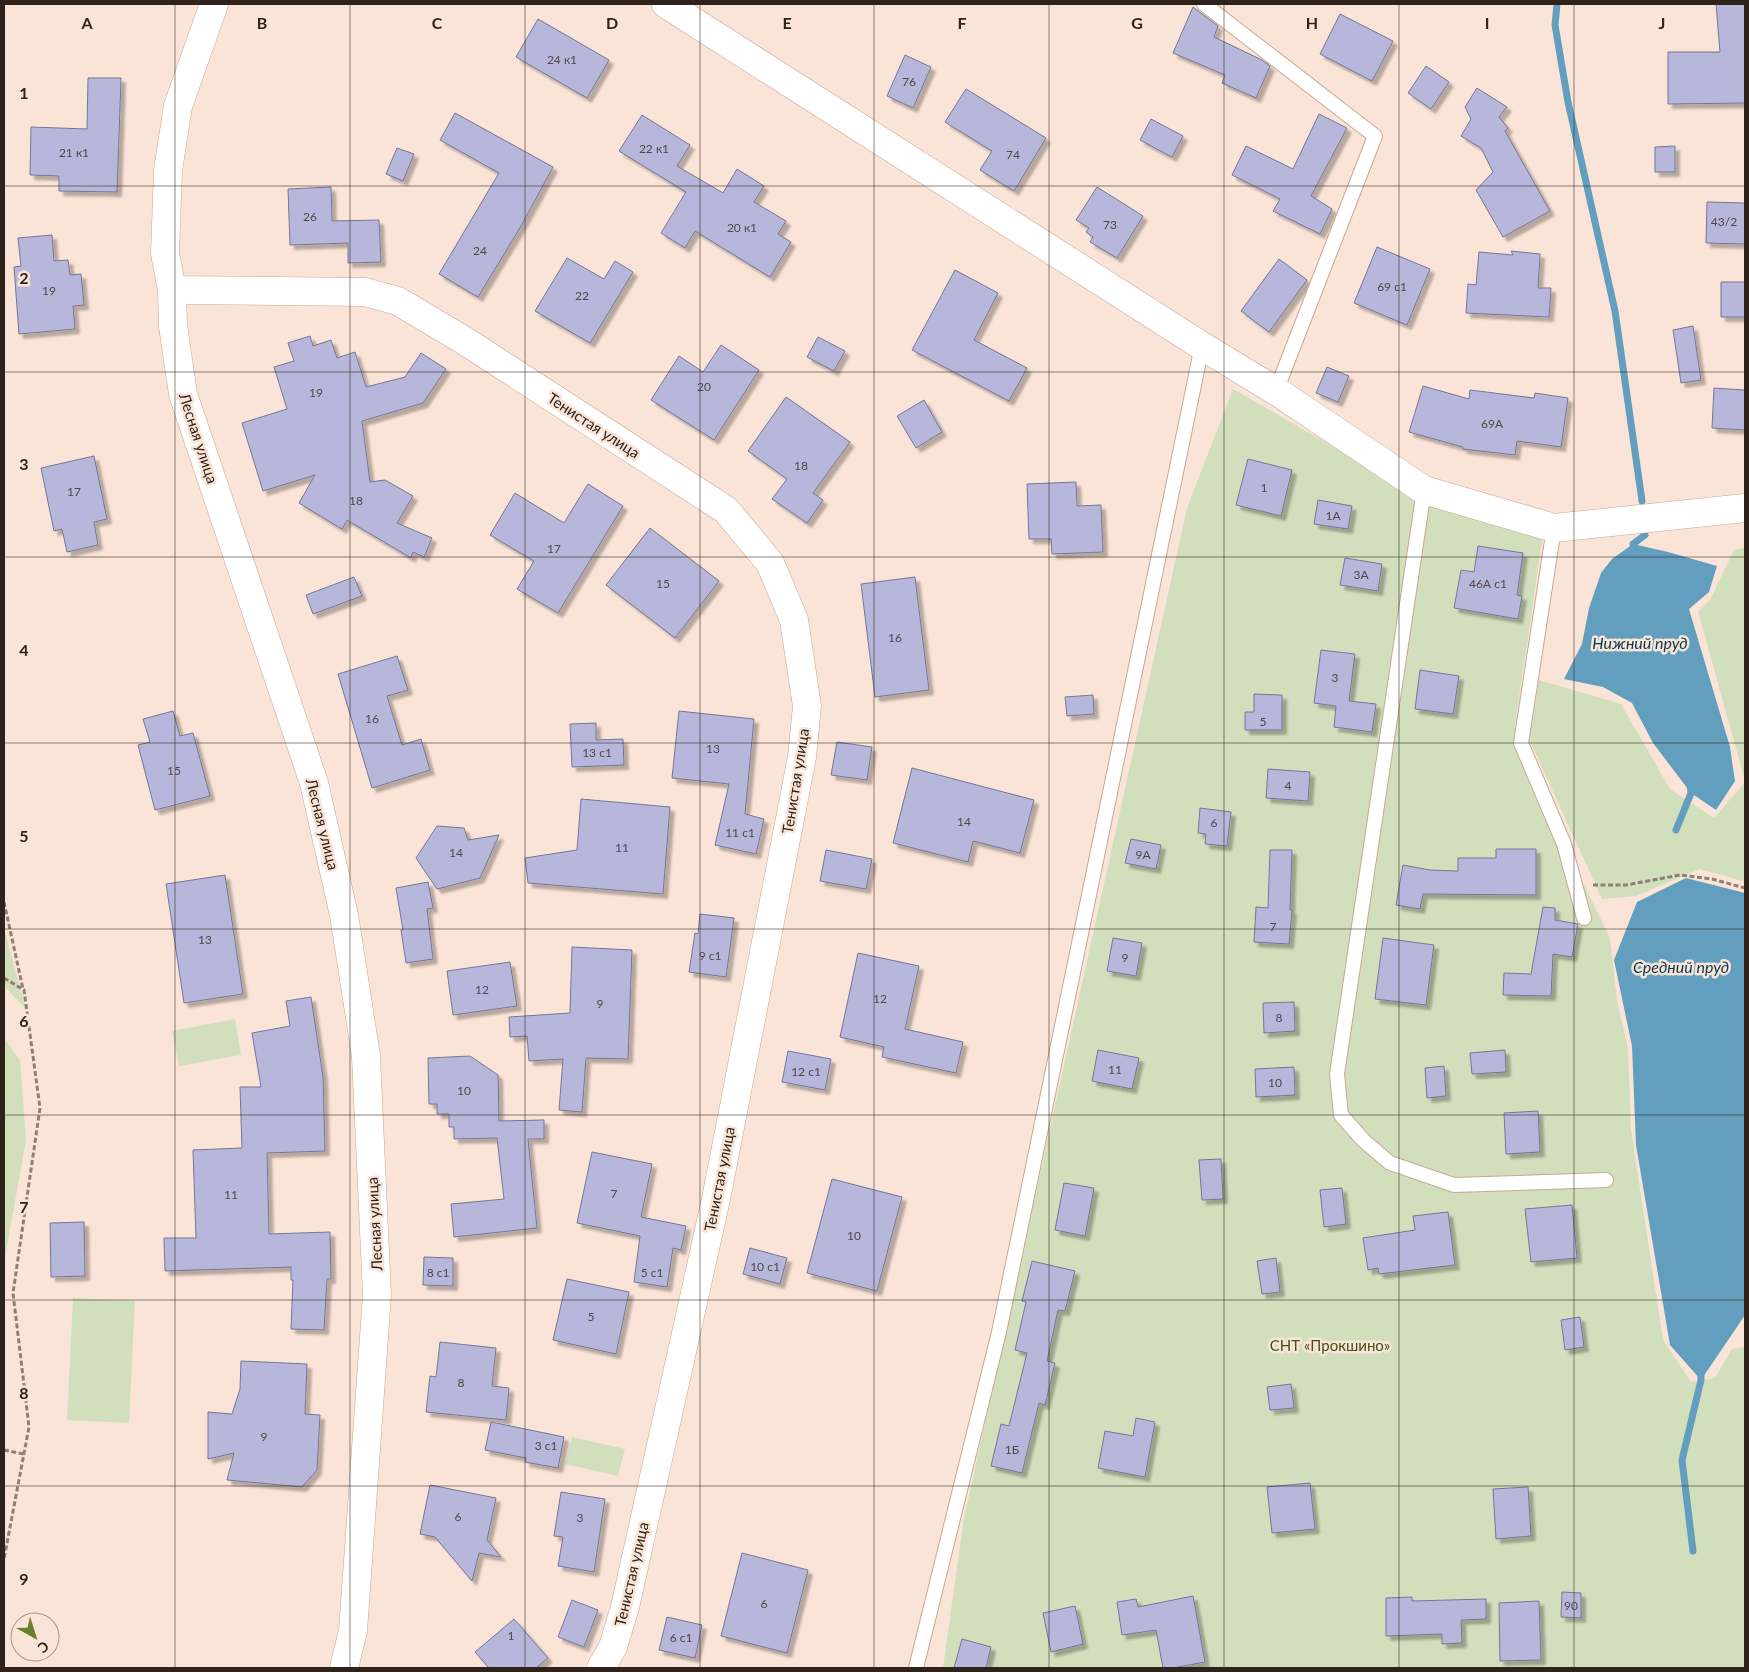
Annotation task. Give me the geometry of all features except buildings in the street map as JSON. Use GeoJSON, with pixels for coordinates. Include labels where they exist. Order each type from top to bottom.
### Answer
{"type":"FeatureCollection","features":[{"type":"Feature","properties":{"kind":"street","name":"Лесная улица"},"geometry":{"type":"LineString","coordinates":[[214,4],[178,106],[168,170],[165,253],[172,290],[173,326],[183,394],[314,783],[344,915],[366,1056],[377,1295],[353,1631],[344,1668]]}},
{"type":"Feature","properties":{"kind":"street"},"geometry":{"type":"LineString","coordinates":[[666,4],[1202,346],[1276,391],[1424,490],[1554,528],[1745,508]]}},
{"type":"Feature","properties":{"kind":"street","name":"Тенистая улица"},"geometry":{"type":"LineString","coordinates":[[172,290],[366,292],[398,301],[726,510],[770,563],[794,620],[807,706],[802,757],[716,1199],[625,1607],[613,1646],[601,1668]]}},
{"type":"Feature","properties":{"kind":"lane"},"geometry":{"type":"LineString","coordinates":[[1204,4],[1375,136],[1276,391]]}},
{"type":"Feature","properties":{"kind":"lane"},"geometry":{"type":"LineString","coordinates":[[916,1668],[1000,1332],[1202,346]]}},
{"type":"Feature","properties":{"kind":"lane"},"geometry":{"type":"LineString","coordinates":[[1424,490],[1337,1074],[1341,1114],[1364,1140],[1390,1163],[1454,1185],[1606,1180]]}},
{"type":"Feature","properties":{"kind":"lane"},"geometry":{"type":"LineString","coordinates":[[1554,528],[1521,743],[1564,844],[1584,918]]}},
{"type":"Feature","properties":{"kind":"path"},"geometry":{"type":"LineString","coordinates":[[1575,885],[1626,885],[1680,875],[1712,879],[1745,888]]}},
{"type":"Feature","properties":{"kind":"path"},"geometry":{"type":"LineString","coordinates":[[4,902],[24,990],[40,1108],[13,1293],[29,1427],[4,1559]]}},
{"type":"Feature","properties":{"kind":"path"},"geometry":{"type":"LineString","coordinates":[[4,978],[24,990]]}},
{"type":"Feature","properties":{"kind":"path"},"geometry":{"type":"LineString","coordinates":[[4,1450],[24,1454]]}},
{"type":"Feature","properties":{"kind":"green space","name":"СНТ «Прокшино»"},"geometry":{"type":"Polygon","coordinates":[[[1233,389],[1370,468],[1543,534],[1515,726],[1518,750],[1610,938],[1617,1001],[1628,1049],[1631,1129],[1663,1340],[1691,1382],[1715,1378],[1732,1349],[1745,1347],[1745,1668],[943,1668],[964,1518],[1187,508],[1233,389]]]}},
{"type":"Feature","properties":{"kind":"green space"},"geometry":{"type":"Polygon","coordinates":[[[1745,548],[1745,781],[1698,611],[1710,600],[1734,550],[1745,548]]]}},
{"type":"Feature","properties":{"kind":"green space"},"geometry":{"type":"Polygon","coordinates":[[[1539,680],[1621,704],[1670,789],[1714,818],[1745,782],[1745,882],[1700,869],[1636,896],[1602,899],[1529,739],[1539,680]]]}},
{"type":"Feature","properties":{"kind":"green space"},"geometry":{"type":"Polygon","coordinates":[[[4,928],[26,1009],[4,986],[4,928]]]}},
{"type":"Feature","properties":{"kind":"green space"},"geometry":{"type":"Polygon","coordinates":[[[235,1019],[241,1055],[179,1066],[172,1031],[235,1019]]]}},
{"type":"Feature","properties":{"kind":"green space"},"geometry":{"type":"Polygon","coordinates":[[[4,1037],[20,1061],[26,1140],[4,1263],[4,1037]]]}},
{"type":"Feature","properties":{"kind":"green space"},"geometry":{"type":"Polygon","coordinates":[[[73,1298],[135,1301],[129,1423],[67,1420],[73,1298]]]}},
{"type":"Feature","properties":{"kind":"green space"},"geometry":{"type":"Polygon","coordinates":[[[572,1437],[625,1449],[618,1476],[565,1464],[572,1437]]]}},
{"type":"Feature","properties":{"kind":"water","name":"Нижний пруд"},"geometry":{"type":"Polygon","coordinates":[[[1633,544],[1717,566],[1709,592],[1689,609],[1730,747],[1735,781],[1716,810],[1691,793],[1653,743],[1632,703],[1603,687],[1564,679],[1582,644],[1589,608],[1601,573],[1612,559],[1633,544]]]}},
{"type":"Feature","properties":{"kind":"water","name":"Средний пруд"},"geometry":{"type":"Polygon","coordinates":[[[1686,878],[1745,893],[1745,1315],[1701,1380],[1670,1345],[1636,1145],[1632,1046],[1614,960],[1637,902],[1686,878]]]}},
{"type":"Feature","properties":{"kind":"waterway"},"geometry":{"type":"LineString","coordinates":[[1557,4],[1555,25],[1568,102],[1615,311],[1642,501]]}},
{"type":"Feature","properties":{"kind":"waterway"},"geometry":{"type":"LineString","coordinates":[[1634,553],[1633,544],[1645,535]]}},
{"type":"Feature","properties":{"kind":"waterway"},"geometry":{"type":"LineString","coordinates":[[1676,830],[1691,793],[1690,784]]}},
{"type":"Feature","properties":{"kind":"waterway"},"geometry":{"type":"LineString","coordinates":[[1693,1551],[1682,1460],[1701,1380],[1701,1372]]}}]}
